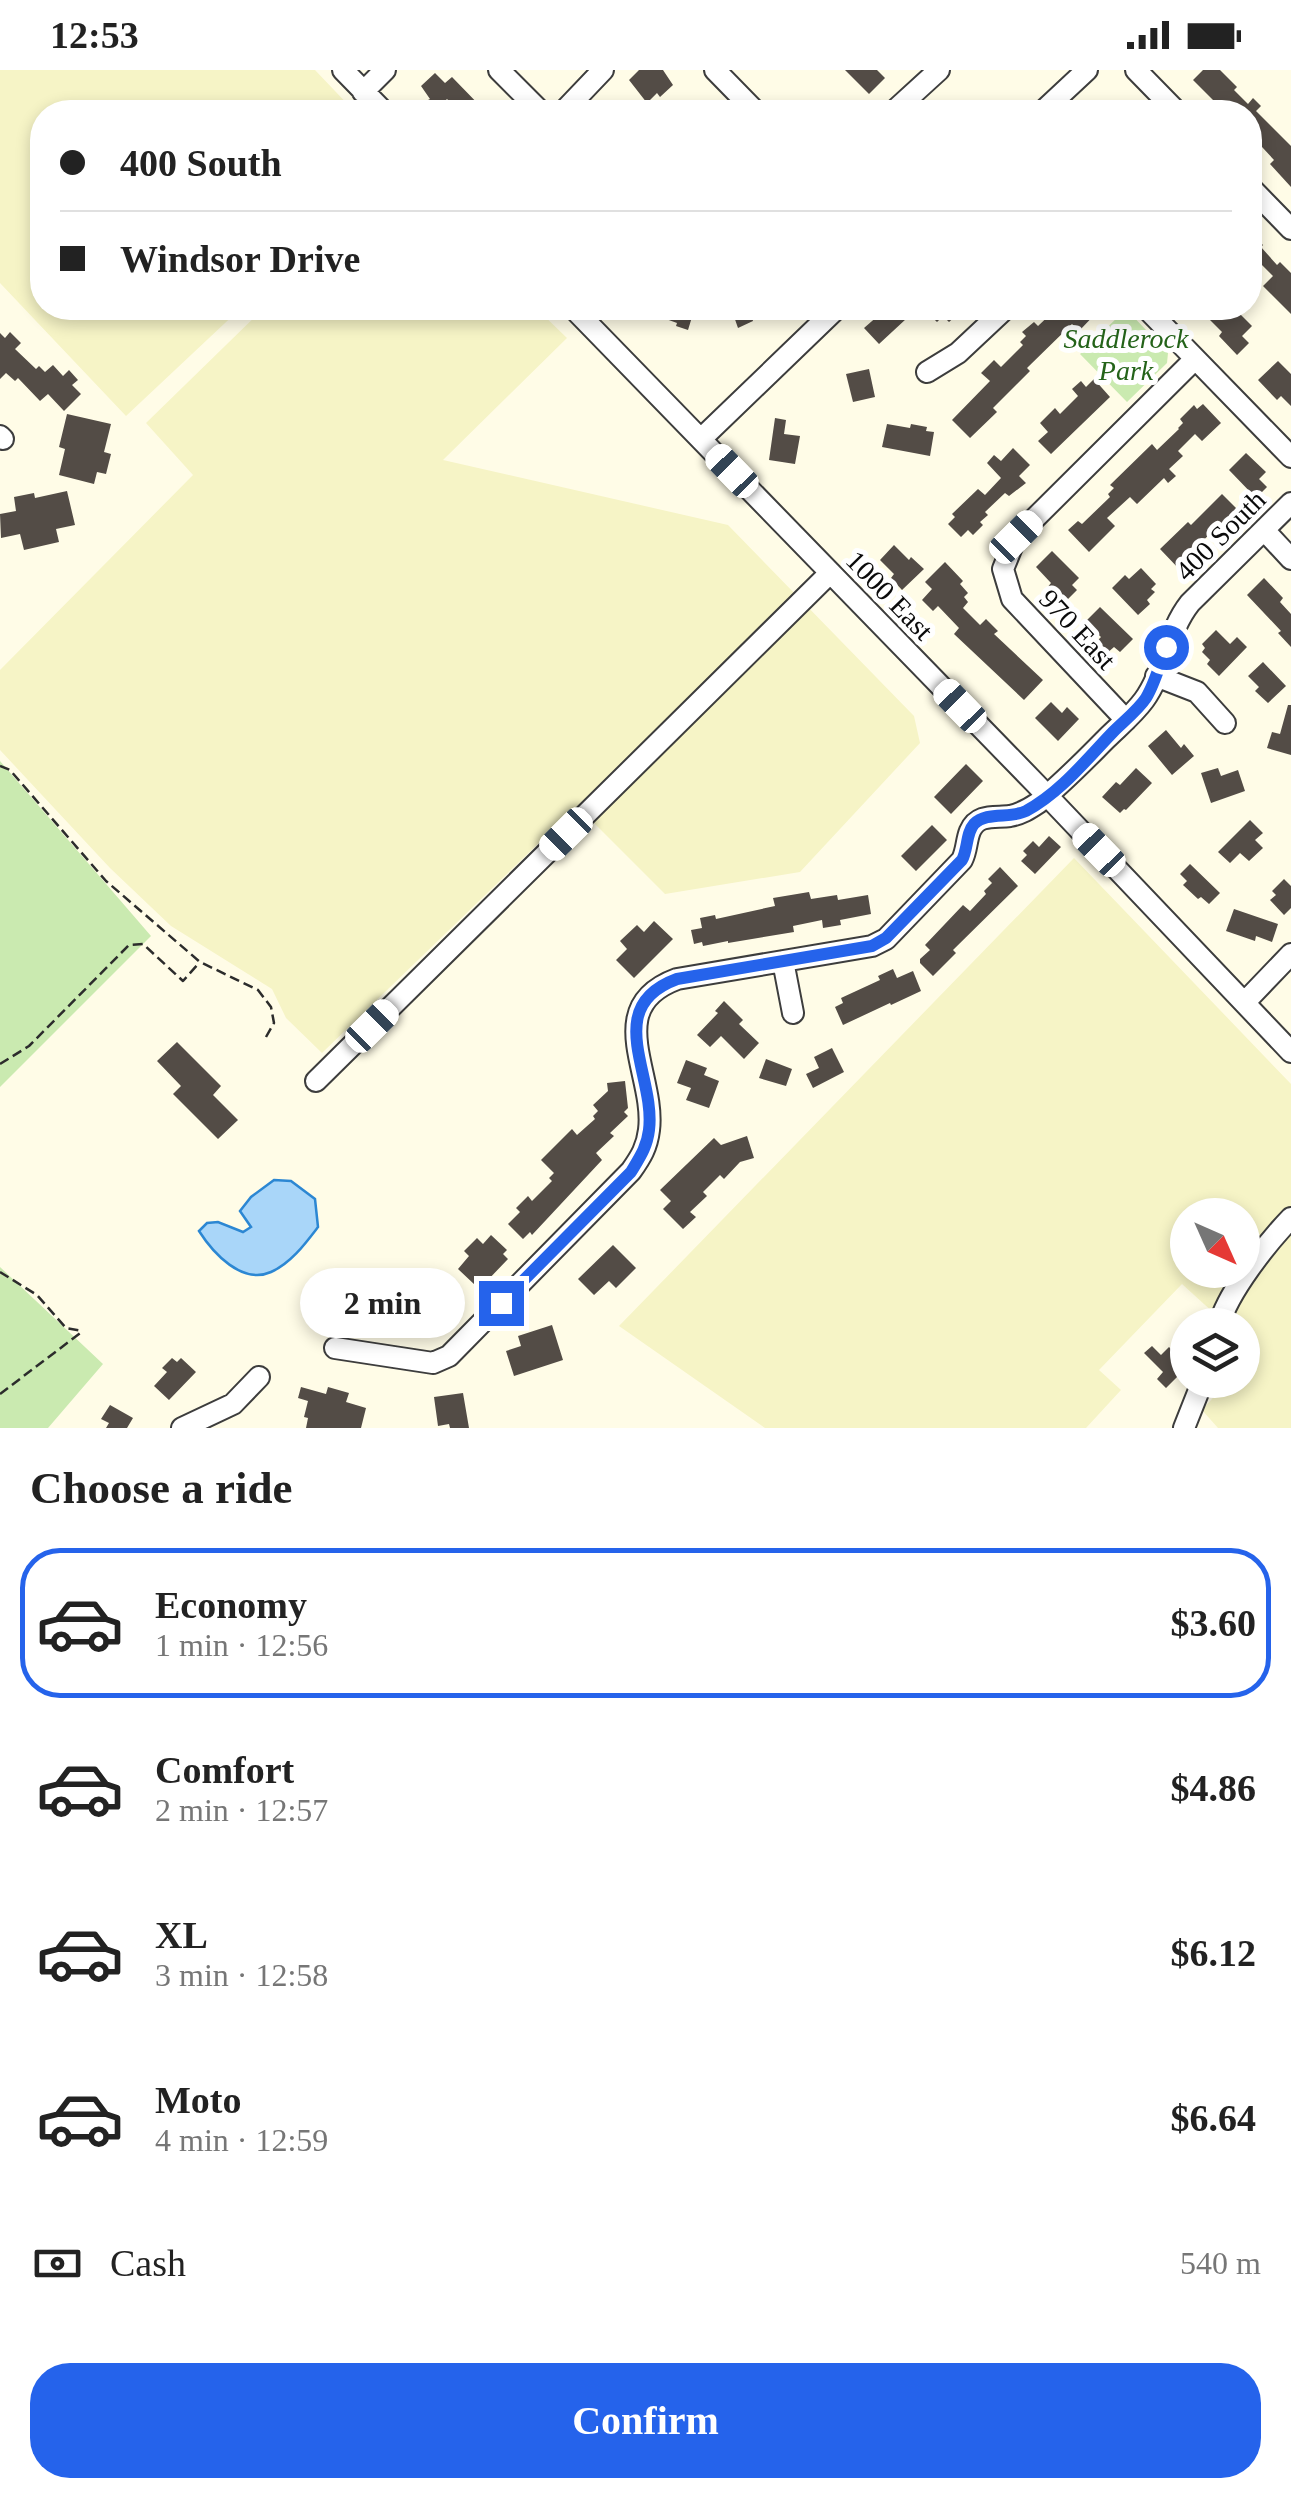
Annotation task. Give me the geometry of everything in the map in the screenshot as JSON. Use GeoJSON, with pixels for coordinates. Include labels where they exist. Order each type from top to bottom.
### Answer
{"type":"FeatureCollection","features":[{"type":"Feature","properties":{"kind":"street"},"geometry":{"type":"LineString","coordinates":[[343,70],[372,100]]}},
{"type":"Feature","properties":{"kind":"street"},"geometry":{"type":"LineString","coordinates":[[364,92],[385,70]]}},
{"type":"Feature","properties":{"kind":"street"},"geometry":{"type":"LineString","coordinates":[[499,70],[529,100]]}},
{"type":"Feature","properties":{"kind":"street"},"geometry":{"type":"LineString","coordinates":[[574,100],[603,70]]}},
{"type":"Feature","properties":{"kind":"street"},"geometry":{"type":"LineString","coordinates":[[715,70],[744,100]]}},
{"type":"Feature","properties":{"kind":"street"},"geometry":{"type":"LineString","coordinates":[[1055,100],[1088,70]]}},
{"type":"Feature","properties":{"kind":"street"},"geometry":{"type":"LineString","coordinates":[[1136,70],[1166,100]]}},
{"type":"Feature","properties":{"kind":"street"},"geometry":{"type":"LineString","coordinates":[[905,100],[933,72]]}},
{"type":"Feature","properties":{"kind":"street"},"geometry":{"type":"LineString","coordinates":[[1262,199],[1291,229]]}},
{"type":"Feature","properties":{"kind":"street","name":"1000 East"},"geometry":{"type":"LineString","coordinates":[[586,320],[1291,1052]]}},
{"type":"Feature","properties":{"kind":"street"},"geometry":{"type":"LineString","coordinates":[[701,438],[824,320]]}},
{"type":"Feature","properties":{"kind":"street"},"geometry":{"type":"LineString","coordinates":[[926,372],[958,353],[993,320]]}},
{"type":"Feature","properties":{"kind":"street"},"geometry":{"type":"LineString","coordinates":[[1158,320],[1291,457]]}},
{"type":"Feature","properties":{"kind":"street","name":"970 East"},"geometry":{"type":"LineString","coordinates":[[1126,720],[1012,599],[1002,569],[1016,537],[1194,358]]}},
{"type":"Feature","properties":{"kind":"street","name":"400 South"},"geometry":{"type":"LineString","coordinates":[[784,961],[872,946],[886,938],[962,860],[971,828],[977,821],[986,816],[1022,813],[1047,795],[1145,699],[1178,618],[1291,503]]}},
{"type":"Feature","properties":{"kind":"street"},"geometry":{"type":"LineString","coordinates":[[1264,530],[1291,558]]}},
{"type":"Feature","properties":{"kind":"street"},"geometry":{"type":"LineString","coordinates":[[316,1082],[830,573]]}},
{"type":"Feature","properties":{"kind":"street"},"geometry":{"type":"LineString","coordinates":[[1156,676],[1197,692],[1225,723]]}},
{"type":"Feature","properties":{"kind":"street"},"geometry":{"type":"LineString","coordinates":[[1245,1002],[1291,954]]}},
{"type":"Feature","properties":{"kind":"street"},"geometry":{"type":"LineString","coordinates":[[336,1348],[433,1363],[450,1356],[631,1172],[646,1150],[650,1125],[635,1032],[638,1012],[660,985],[784,961],[793,1013]]}},
{"type":"Feature","properties":{"kind":"street"},"geometry":{"type":"LineString","coordinates":[[1224,1308],[1291,1218]]}},
{"type":"Feature","properties":{"kind":"street"},"geometry":{"type":"LineString","coordinates":[[182,1428],[234,1404],[260,1377]]}},
{"type":"Feature","properties":{"kind":"street"},"geometry":{"type":"LineString","coordinates":[[1184,1428],[1196,1398]]}},
{"type":"Feature","properties":{"kind":"path"},"geometry":{"type":"LineString","coordinates":[[0,766],[10,770],[106,881],[200,962],[258,990],[271,1007],[274,1023],[266,1037]]}},
{"type":"Feature","properties":{"kind":"path"},"geometry":{"type":"LineString","coordinates":[[0,1064],[29,1046],[129,945],[143,944],[183,981],[200,962]]}},
{"type":"Feature","properties":{"kind":"path"},"geometry":{"type":"LineString","coordinates":[[0,1272],[38,1295],[66,1328],[84,1331],[0,1394]]}},
{"type":"Feature","properties":{"kind":"shaded area"},"geometry":{"type":"Polygon","coordinates":[[[0,70],[315,70],[344,100],[30,100],[30,315],[0,283],[0,70]]]}},
{"type":"Feature","properties":{"kind":"shaded area"},"geometry":{"type":"Polygon","coordinates":[[[35,320],[228,320],[126,416],[35,320]]]}},
{"type":"Feature","properties":{"kind":"shaded area"},"geometry":{"type":"Polygon","coordinates":[[[252,320],[548,320],[567,338],[443,460],[728,525],[914,716],[920,743],[800,872],[665,894],[577,806],[322,1053],[286,1018],[272,989],[171,926],[110,868],[0,750],[0,670],[193,475],[146,423],[252,320]]]}},
{"type":"Feature","properties":{"kind":"shaded area"},"geometry":{"type":"Polygon","coordinates":[[[1074,858],[1291,1084],[1291,1428],[1218,1428],[1202,1410],[1213,1398],[1260,1398],[1260,1308],[1208,1308],[1186,1288],[1260,1288],[1260,1198],[1170,1198],[1170,1288],[1178,1288],[1099,1370],[1121,1390],[1086,1428],[765,1428],[619,1326],[1074,858]]]}},
{"type":"Feature","properties":{"kind":"green space","name":"Saddlerock Park"},"geometry":{"type":"Polygon","coordinates":[[[1115,320],[1136,320],[1168,353],[1167,363],[1127,402],[1080,354],[1115,320]]]}},
{"type":"Feature","properties":{"kind":"green space"},"geometry":{"type":"Polygon","coordinates":[[[0,761],[151,936],[0,1087],[0,761]]]}},
{"type":"Feature","properties":{"kind":"green space"},"geometry":{"type":"Polygon","coordinates":[[[0,1267],[103,1364],[48,1428],[0,1428],[0,1267]]]}},
{"type":"Feature","properties":{"kind":"water"},"geometry":{"type":"Polygon","coordinates":[[[274,1180],[291,1181],[315,1199],[318,1227],[285,1264],[271,1272],[260,1275],[239,1271],[212,1249],[199,1231],[207,1223],[218,1222],[243,1232],[251,1227],[240,1211],[274,1180]]]}},
{"type":"Feature","properties":{"kind":"building"},"geometry":{"type":"Polygon","coordinates":[[[639,70],[663,70],[673,85],[660,97],[657,93],[645,100],[629,80],[639,70]]]}},
{"type":"Feature","properties":{"kind":"building"},"geometry":{"type":"Polygon","coordinates":[[[845,70],[877,70],[885,78],[869,94],[845,70]]]}},
{"type":"Feature","properties":{"kind":"building"},"geometry":{"type":"Polygon","coordinates":[[[1203,70],[1220,70],[1244,100],[1213,100],[1193,80],[1203,70]]]}},
{"type":"Feature","properties":{"kind":"building"},"geometry":{"type":"Polygon","coordinates":[[[435,73],[445,83],[452,77],[474,100],[428,100],[421,86],[435,73]]]}},
{"type":"Feature","properties":{"kind":"building"},"geometry":{"type":"Polygon","coordinates":[[[1262,117],[1291,146],[1291,187],[1270,164],[1274,160],[1262,147],[1262,117]]]}},
{"type":"Feature","properties":{"kind":"building"},"geometry":{"type":"Polygon","coordinates":[[[1262,248],[1277,265],[1280,262],[1291,273],[1291,314],[1263,286],[1273,276],[1262,265],[1262,248]]]}},
{"type":"Feature","properties":{"kind":"building"},"geometry":{"type":"Polygon","coordinates":[[[669,320],[691,320],[688,330],[676,326],[669,320]]]}},
{"type":"Feature","properties":{"kind":"building"},"geometry":{"type":"Polygon","coordinates":[[[735,320],[753,320],[753,321],[738,328],[735,320]]]}},
{"type":"Feature","properties":{"kind":"building"},"geometry":{"type":"Polygon","coordinates":[[[873,320],[905,320],[879,344],[864,328],[873,320]]]}},
{"type":"Feature","properties":{"kind":"building"},"geometry":{"type":"Polygon","coordinates":[[[1044,320],[1090,320],[1079,331],[1072,324],[1027,368],[1030,371],[993,408],[997,412],[970,438],[952,420],[990,381],[981,373],[994,360],[1001,367],[1023,345],[1020,342],[1026,336],[1022,332],[1034,322],[1038,326],[1044,320]]]}},
{"type":"Feature","properties":{"kind":"building"},"geometry":{"type":"Polygon","coordinates":[[[1210,320],[1246,320],[1252,326],[1242,336],[1249,343],[1237,355],[1219,336],[1222,332],[1210,320]]]}},
{"type":"Feature","properties":{"kind":"building"},"geometry":{"type":"Polygon","coordinates":[[[10,332],[21,343],[15,349],[36,369],[39,366],[45,372],[53,365],[63,376],[69,370],[78,380],[72,385],[81,394],[64,411],[48,394],[40,401],[18,378],[15,381],[6,373],[0,379],[0,333],[5,338],[10,332]]]}},
{"type":"Feature","properties":{"kind":"building"},"geometry":{"type":"Polygon","coordinates":[[[1278,361],[1291,374],[1291,406],[1281,396],[1277,400],[1258,380],[1278,361]]]}},
{"type":"Feature","properties":{"kind":"building"},"geometry":{"type":"Polygon","coordinates":[[[869,369],[875,397],[853,402],[846,374],[869,369]]]}},
{"type":"Feature","properties":{"kind":"building"},"geometry":{"type":"Polygon","coordinates":[[[1094,379],[1110,397],[1051,454],[1038,441],[1048,432],[1040,423],[1055,408],[1060,414],[1078,396],[1072,389],[1081,381],[1086,387],[1094,379]]]}},
{"type":"Feature","properties":{"kind":"building"},"geometry":{"type":"Polygon","coordinates":[[[1203,404],[1221,423],[1202,441],[1195,434],[1178,451],[1183,456],[1169,469],[1176,476],[1168,483],[1164,478],[1137,504],[1130,497],[1107,518],[1115,526],[1089,552],[1068,530],[1078,521],[1082,524],[1110,497],[1108,494],[1114,488],[1110,485],[1152,444],[1157,450],[1179,429],[1183,423],[1180,419],[1194,405],[1197,409],[1203,404]]]}},
{"type":"Feature","properties":{"kind":"building"},"geometry":{"type":"Polygon","coordinates":[[[67,414],[111,424],[104,452],[111,454],[106,474],[97,472],[94,484],[59,475],[65,449],[59,447],[67,414]]]}},
{"type":"Feature","properties":{"kind":"building"},"geometry":{"type":"Polygon","coordinates":[[[775,418],[786,420],[784,434],[800,436],[795,464],[769,460],[775,418]]]}},
{"type":"Feature","properties":{"kind":"building"},"geometry":{"type":"Polygon","coordinates":[[[887,424],[910,428],[911,424],[934,432],[930,456],[882,447],[887,424]]]}},
{"type":"Feature","properties":{"kind":"building"},"geometry":{"type":"Polygon","coordinates":[[[1013,448],[1030,465],[1019,476],[1026,483],[1009,496],[1005,493],[985,512],[988,515],[980,522],[983,525],[973,535],[968,530],[961,537],[948,524],[955,517],[952,514],[978,489],[985,495],[1001,478],[987,463],[994,455],[1001,461],[1013,448]]]}},
{"type":"Feature","properties":{"kind":"building"},"geometry":{"type":"Polygon","coordinates":[[[1246,453],[1266,472],[1259,479],[1267,487],[1256,498],[1229,470],[1246,453]]]}},
{"type":"Feature","properties":{"kind":"building"},"geometry":{"type":"Polygon","coordinates":[[[67,491],[75,525],[56,529],[59,542],[24,550],[20,534],[1,538],[0,514],[16,511],[14,497],[34,493],[35,498],[67,491]]]}},
{"type":"Feature","properties":{"kind":"building"},"geometry":{"type":"Polygon","coordinates":[[[1222,494],[1238,510],[1218,536],[1213,531],[1186,557],[1191,562],[1181,571],[1160,549],[1222,494]]]}},
{"type":"Feature","properties":{"kind":"building"},"geometry":{"type":"Polygon","coordinates":[[[894,545],[924,569],[902,590],[891,578],[894,574],[880,560],[894,545]]]}},
{"type":"Feature","properties":{"kind":"building"},"geometry":{"type":"Polygon","coordinates":[[[1052,551],[1079,578],[1072,585],[1077,590],[1065,602],[1047,588],[1051,583],[1036,567],[1052,551]]]}},
{"type":"Feature","properties":{"kind":"building"},"geometry":{"type":"Polygon","coordinates":[[[945,562],[963,581],[960,584],[968,593],[963,608],[980,625],[986,619],[998,631],[994,634],[1043,680],[1024,700],[954,634],[959,628],[938,606],[933,611],[922,600],[932,589],[925,582],[945,562]]]}},
{"type":"Feature","properties":{"kind":"building"},"geometry":{"type":"Polygon","coordinates":[[[1141,568],[1156,584],[1151,589],[1155,592],[1147,600],[1150,604],[1138,615],[1112,588],[1125,575],[1129,579],[1141,568]]]}},
{"type":"Feature","properties":{"kind":"building"},"geometry":{"type":"Polygon","coordinates":[[[1264,578],[1283,598],[1280,602],[1291,614],[1291,647],[1247,595],[1264,578]]]}},
{"type":"Feature","properties":{"kind":"building"},"geometry":{"type":"Polygon","coordinates":[[[1100,607],[1133,639],[1120,652],[1114,647],[1106,654],[1095,643],[1101,637],[1085,622],[1100,607]]]}},
{"type":"Feature","properties":{"kind":"building"},"geometry":{"type":"Polygon","coordinates":[[[1216,630],[1230,644],[1237,637],[1247,647],[1219,676],[1202,652],[1202,644],[1216,630]]]}},
{"type":"Feature","properties":{"kind":"building"},"geometry":{"type":"Polygon","coordinates":[[[1263,662],[1286,686],[1268,703],[1255,691],[1259,687],[1248,676],[1263,662]]]}},
{"type":"Feature","properties":{"kind":"building"},"geometry":{"type":"Polygon","coordinates":[[[1051,702],[1062,713],[1067,707],[1079,719],[1058,741],[1035,718],[1051,702]]]}},
{"type":"Feature","properties":{"kind":"building"},"geometry":{"type":"Polygon","coordinates":[[[1288,705],[1291,755],[1267,748],[1272,732],[1280,734],[1288,705]]]}},
{"type":"Feature","properties":{"kind":"building"},"geometry":{"type":"Polygon","coordinates":[[[1166,730],[1194,756],[1172,775],[1148,746],[1166,730]]]}},
{"type":"Feature","properties":{"kind":"building"},"geometry":{"type":"Polygon","coordinates":[[[966,764],[983,781],[951,814],[934,797],[966,764]]]}},
{"type":"Feature","properties":{"kind":"building"},"geometry":{"type":"Polygon","coordinates":[[[1136,768],[1152,783],[1120,813],[1102,797],[1136,768]]]}},
{"type":"Feature","properties":{"kind":"building"},"geometry":{"type":"Polygon","coordinates":[[[1218,768],[1221,776],[1238,770],[1245,791],[1211,803],[1201,773],[1218,768]]]}},
{"type":"Feature","properties":{"kind":"building"},"geometry":{"type":"Polygon","coordinates":[[[1250,820],[1263,833],[1255,840],[1263,848],[1249,861],[1240,853],[1230,863],[1218,852],[1250,820]]]}},
{"type":"Feature","properties":{"kind":"building"},"geometry":{"type":"Polygon","coordinates":[[[932,825],[947,840],[916,871],[901,856],[932,825]]]}},
{"type":"Feature","properties":{"kind":"building"},"geometry":{"type":"Polygon","coordinates":[[[1049,836],[1061,847],[1035,874],[1021,861],[1027,855],[1023,851],[1033,841],[1039,847],[1049,836]]]}},
{"type":"Feature","properties":{"kind":"building"},"geometry":{"type":"Polygon","coordinates":[[[1190,864],[1220,893],[1209,904],[1183,885],[1187,881],[1180,874],[1190,864]]]}},
{"type":"Feature","properties":{"kind":"building"},"geometry":{"type":"Polygon","coordinates":[[[1000,867],[1018,886],[953,950],[956,953],[933,976],[920,963],[930,950],[925,945],[963,905],[970,911],[986,894],[984,891],[992,883],[988,879],[1000,867]]]}},
{"type":"Feature","properties":{"kind":"building"},"geometry":{"type":"Polygon","coordinates":[[[1284,879],[1291,886],[1291,908],[1284,915],[1270,900],[1276,895],[1272,891],[1284,879]]]}},
{"type":"Feature","properties":{"kind":"building"},"geometry":{"type":"Polygon","coordinates":[[[809,892],[811,899],[868,895],[871,914],[840,920],[841,925],[823,928],[822,920],[793,926],[794,932],[703,946],[702,942],[694,944],[691,930],[702,928],[700,918],[715,915],[716,919],[775,906],[773,898],[809,892]]]}},
{"type":"Feature","properties":{"kind":"building"},"geometry":{"type":"Polygon","coordinates":[[[1234,909],[1278,924],[1272,942],[1226,931],[1234,909]]]}},
{"type":"Feature","properties":{"kind":"building"},"geometry":{"type":"Polygon","coordinates":[[[654,921],[673,939],[634,978],[616,960],[627,949],[620,941],[637,925],[644,932],[654,921]]]}},
{"type":"Feature","properties":{"kind":"building"},"geometry":{"type":"Polygon","coordinates":[[[893,969],[897,978],[913,971],[921,991],[843,1025],[835,1007],[843,1003],[841,998],[880,980],[878,976],[893,969]]]}},
{"type":"Feature","properties":{"kind":"building"},"geometry":{"type":"Polygon","coordinates":[[[724,1001],[743,1020],[739,1024],[759,1043],[744,1059],[721,1036],[710,1047],[697,1035],[724,1001]]]}},
{"type":"Feature","properties":{"kind":"building"},"geometry":{"type":"Polygon","coordinates":[[[177,1042],[221,1086],[213,1095],[238,1120],[218,1139],[173,1094],[181,1086],[157,1061],[177,1042]]]}},
{"type":"Feature","properties":{"kind":"building"},"geometry":{"type":"Polygon","coordinates":[[[832,1048],[844,1072],[813,1088],[806,1074],[819,1068],[814,1057],[832,1048]]]}},
{"type":"Feature","properties":{"kind":"building"},"geometry":{"type":"Polygon","coordinates":[[[766,1059],[792,1069],[786,1086],[759,1078],[766,1059]]]}},
{"type":"Feature","properties":{"kind":"building"},"geometry":{"type":"Polygon","coordinates":[[[686,1060],[707,1068],[704,1075],[719,1081],[709,1108],[686,1100],[691,1088],[677,1083],[686,1060]]]}},
{"type":"Feature","properties":{"kind":"building"},"geometry":{"type":"Polygon","coordinates":[[[625,1081],[628,1108],[624,1112],[628,1116],[596,1153],[602,1160],[532,1235],[530,1232],[523,1239],[508,1224],[528,1196],[532,1201],[552,1181],[549,1178],[554,1173],[541,1160],[572,1129],[577,1135],[595,1119],[598,1111],[593,1105],[608,1091],[607,1083],[625,1081]]]}},
{"type":"Feature","properties":{"kind":"building"},"geometry":{"type":"Polygon","coordinates":[[[747,1136],[754,1158],[740,1162],[724,1179],[720,1175],[703,1192],[707,1196],[690,1212],[696,1217],[683,1229],[663,1209],[671,1201],[660,1190],[714,1138],[721,1145],[747,1136]]]}},
{"type":"Feature","properties":{"kind":"building"},"geometry":{"type":"Polygon","coordinates":[[[491,1235],[507,1250],[503,1254],[508,1259],[484,1284],[480,1280],[475,1285],[458,1269],[469,1256],[464,1251],[477,1238],[483,1244],[491,1235]]]}},
{"type":"Feature","properties":{"kind":"building"},"geometry":{"type":"Polygon","coordinates":[[[613,1245],[636,1268],[616,1288],[609,1281],[594,1295],[578,1279],[613,1245]]]}},
{"type":"Feature","properties":{"kind":"building"},"geometry":{"type":"Polygon","coordinates":[[[445,1294],[461,1310],[446,1325],[416,1333],[394,1327],[399,1307],[414,1311],[412,1303],[445,1294]]]}},
{"type":"Feature","properties":{"kind":"building"},"geometry":{"type":"Polygon","coordinates":[[[552,1325],[563,1360],[514,1376],[506,1351],[521,1346],[518,1336],[552,1325]]]}},
{"type":"Feature","properties":{"kind":"building"},"geometry":{"type":"Polygon","coordinates":[[[1152,1346],[1161,1355],[1170,1348],[1170,1384],[1166,1388],[1157,1379],[1163,1372],[1144,1353],[1152,1346]]]}},
{"type":"Feature","properties":{"kind":"building"},"geometry":{"type":"Polygon","coordinates":[[[172,1358],[177,1362],[181,1358],[196,1372],[169,1400],[154,1386],[167,1372],[162,1368],[172,1358]]]}},
{"type":"Feature","properties":{"kind":"building"},"geometry":{"type":"Polygon","coordinates":[[[301,1387],[326,1394],[328,1387],[349,1393],[346,1402],[366,1408],[361,1428],[306,1428],[308,1401],[298,1398],[301,1387]]]}},
{"type":"Feature","properties":{"kind":"building"},"geometry":{"type":"Polygon","coordinates":[[[463,1393],[469,1428],[438,1426],[434,1397],[463,1393]]]}},
{"type":"Feature","properties":{"kind":"building"},"geometry":{"type":"Polygon","coordinates":[[[110,1405],[133,1418],[127,1428],[106,1428],[109,1423],[101,1419],[110,1405]]]}},
{"type":"Feature","properties":{"kind":"route"},"geometry":{"type":"LineString","coordinates":[[501,1303],[631,1172],[646,1150],[650,1125],[635,1032],[638,1012],[648,996],[660,985],[677,979],[872,946],[886,938],[962,860],[971,828],[977,821],[986,816],[1022,813],[1032,807],[1126,720],[1145,699],[1166,647]]}}]}
